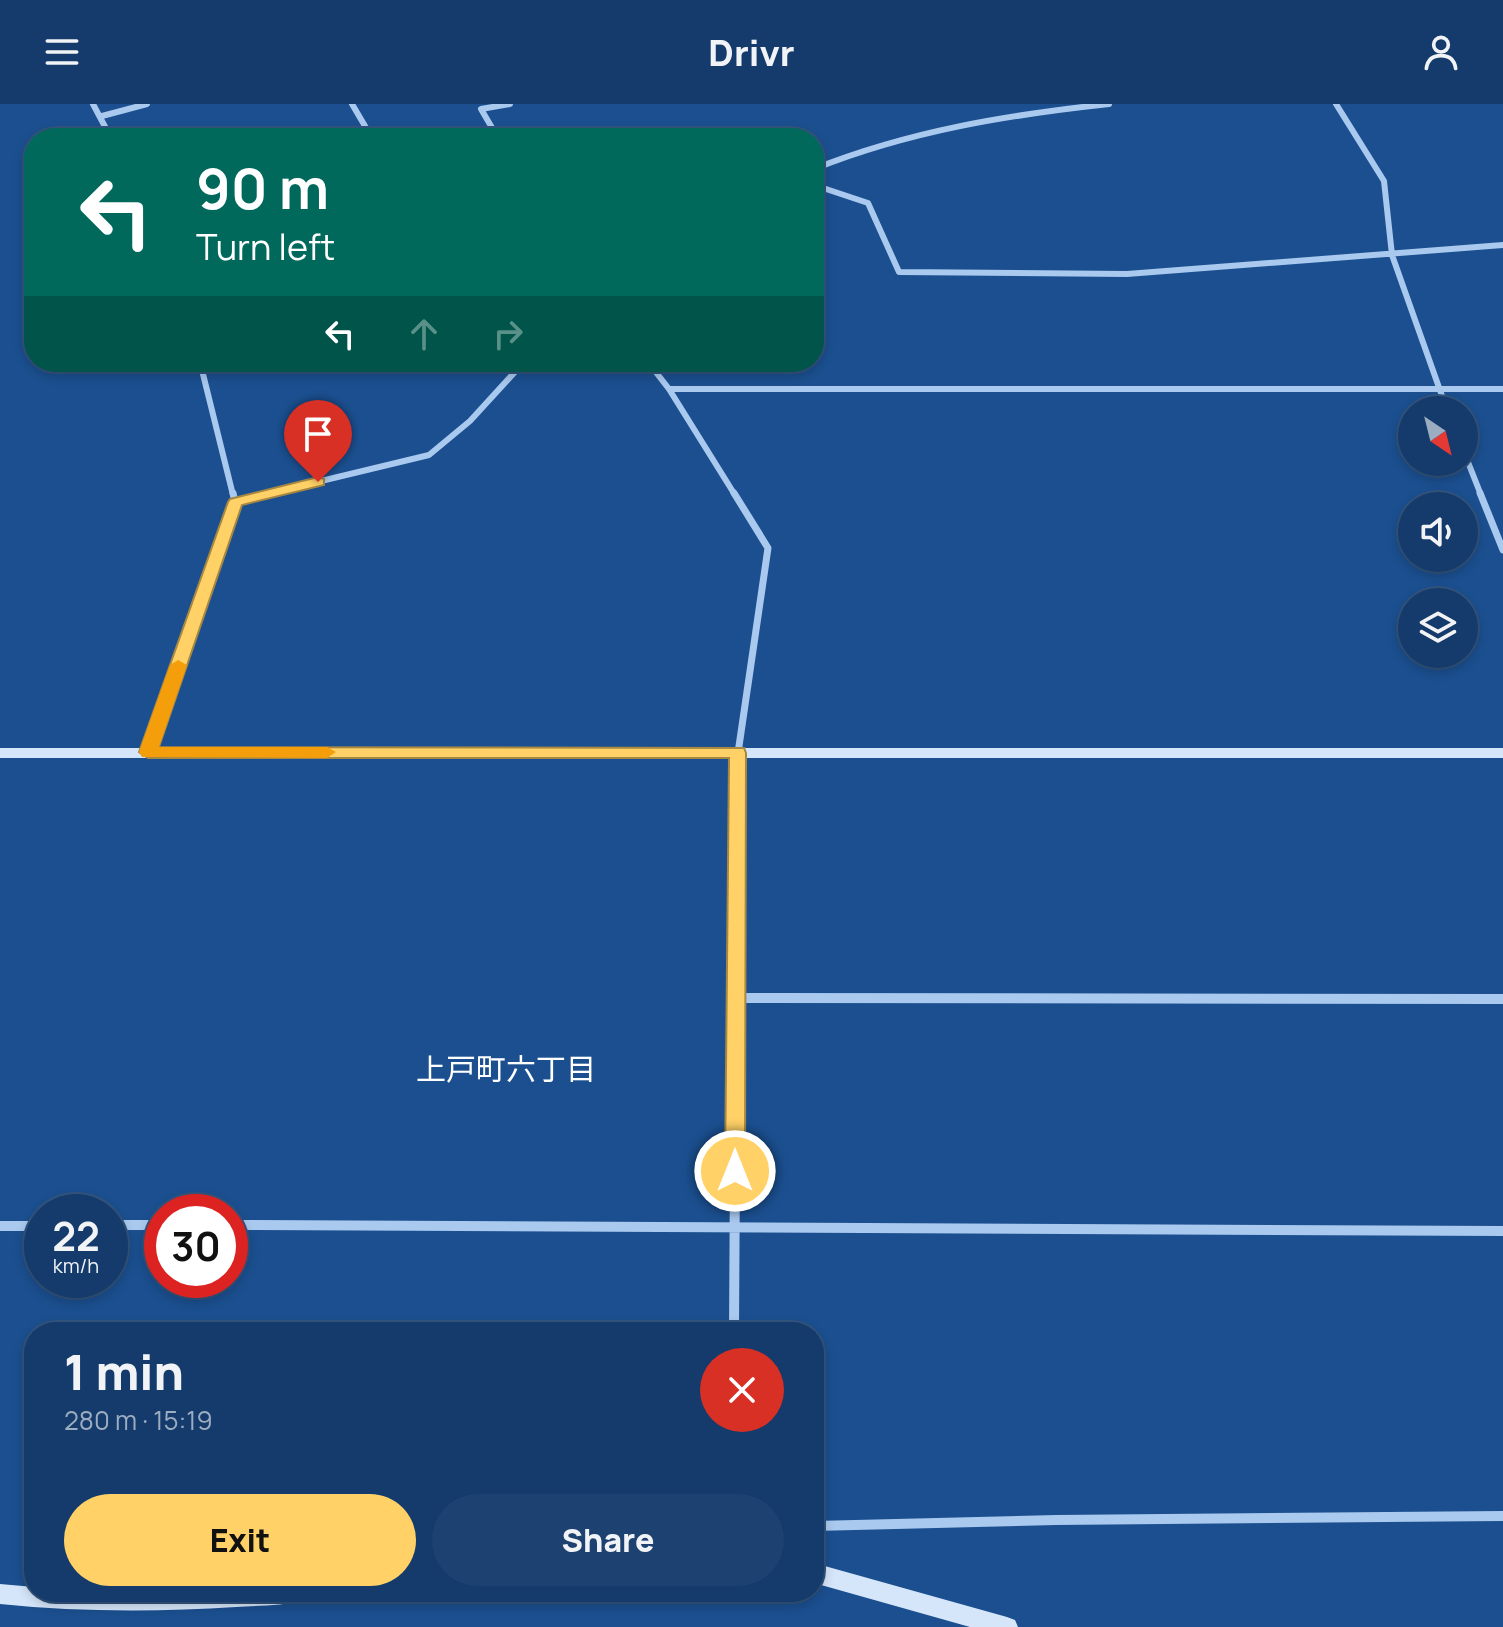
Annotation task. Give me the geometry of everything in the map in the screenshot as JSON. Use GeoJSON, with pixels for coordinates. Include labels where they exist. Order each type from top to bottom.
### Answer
{"type":"FeatureCollection","features":[{"type":"Feature","properties":{"kind":"street"},"geometry":{"type":"LineString","coordinates":[[93,104],[107,128]]}},
{"type":"Feature","properties":{"kind":"street"},"geometry":{"type":"LineString","coordinates":[[102,116],[147,104]]}},
{"type":"Feature","properties":{"kind":"street"},"geometry":{"type":"LineString","coordinates":[[352,104],[366,128]]}},
{"type":"Feature","properties":{"kind":"street"},"geometry":{"type":"LineString","coordinates":[[492,128],[481,109],[510,104]]}},
{"type":"Feature","properties":{"kind":"street"},"geometry":{"type":"LineString","coordinates":[[824,165],[873,148],[992,117],[1109,104]]}},
{"type":"Feature","properties":{"kind":"street"},"geometry":{"type":"LineString","coordinates":[[1336,104],[1384,181],[1392,255],[1442,396]]}},
{"type":"Feature","properties":{"kind":"street"},"geometry":{"type":"LineString","coordinates":[[824,188],[868,203],[899,272],[1127,274],[1503,245]]}},
{"type":"Feature","properties":{"kind":"street"},"geometry":{"type":"LineString","coordinates":[[148,752],[235,502],[202,372]]}},
{"type":"Feature","properties":{"kind":"street"},"geometry":{"type":"LineString","coordinates":[[235,502],[429,455],[470,421],[515,372]]}},
{"type":"Feature","properties":{"kind":"street"},"geometry":{"type":"LineString","coordinates":[[656,372],[768,548],[738,753],[734,1322]]}},
{"type":"Feature","properties":{"kind":"street"},"geometry":{"type":"LineString","coordinates":[[669,389],[1503,389]]}},
{"type":"Feature","properties":{"kind":"street"},"geometry":{"type":"LineString","coordinates":[[1474,476],[1503,550]]}},
{"type":"Feature","properties":{"kind":"street"},"geometry":{"type":"LineString","coordinates":[[0,753],[1503,753]]}},
{"type":"Feature","properties":{"kind":"street"},"geometry":{"type":"LineString","coordinates":[[736,998],[1503,999]]}},
{"type":"Feature","properties":{"kind":"street"},"geometry":{"type":"LineString","coordinates":[[248,1225],[1503,1231]]}},
{"type":"Feature","properties":{"kind":"street"},"geometry":{"type":"LineString","coordinates":[[0,1226],[24,1226]]}},
{"type":"Feature","properties":{"kind":"street"},"geometry":{"type":"LineString","coordinates":[[824,1526],[1056,1520],[1503,1516]]}},
{"type":"Feature","properties":{"kind":"street"},"geometry":{"type":"LineString","coordinates":[[824,1576],[1007,1627]]}},
{"type":"Feature","properties":{"kind":"street"},"geometry":{"type":"LineString","coordinates":[[0,1594],[24,1597]]}},
{"type":"Feature","properties":{"kind":"slow traffic"},"geometry":{"type":"LineString","coordinates":[[178,665],[148,752],[327,752]]}},
{"type":"Feature","properties":{"kind":"district","name":"上戸町六丁目"},"geometry":{"type":"Point","coordinates":[506,1068]}},
{"type":"Feature","properties":{"kind":"route"},"geometry":{"type":"LineString","coordinates":[[318,482],[235,502],[148,752],[738,753],[735,1171]]}}]}
